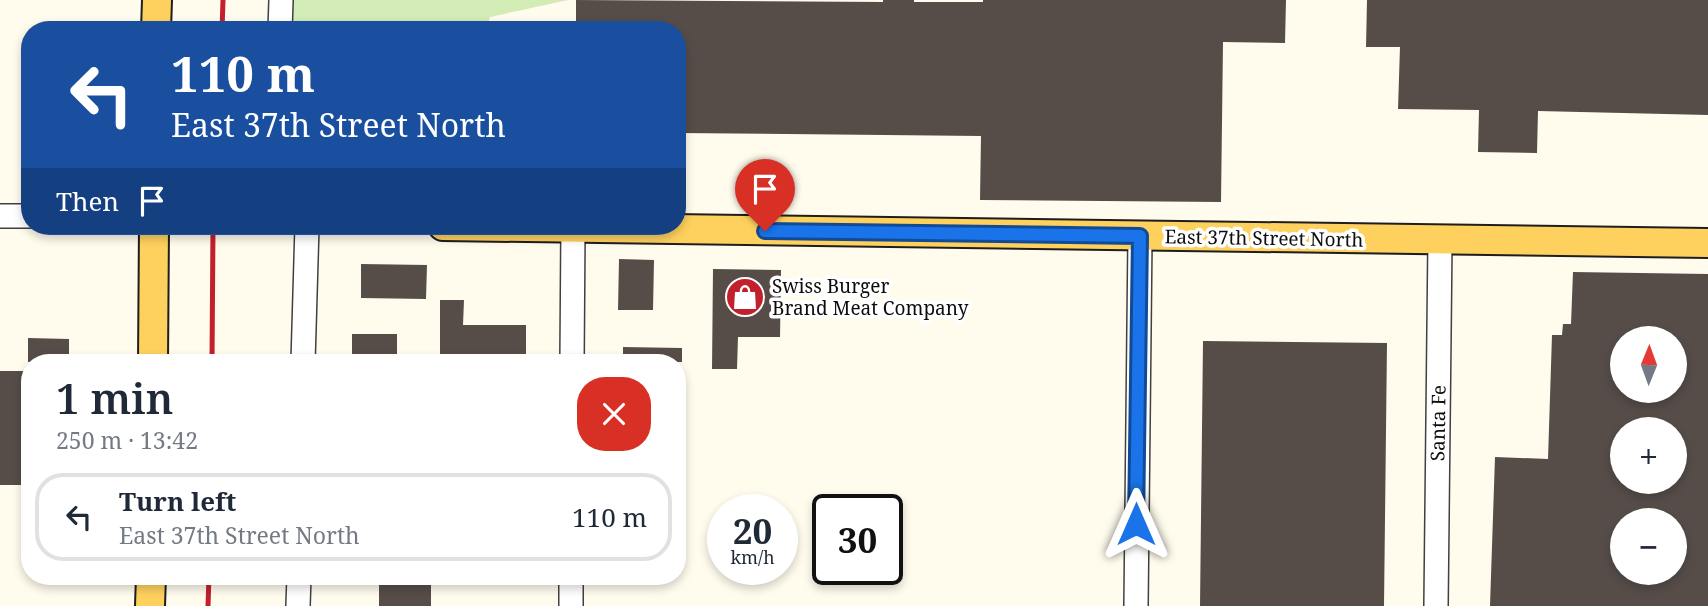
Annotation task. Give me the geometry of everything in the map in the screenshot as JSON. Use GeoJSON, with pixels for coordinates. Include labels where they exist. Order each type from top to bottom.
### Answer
{"type":"FeatureCollection","features":[{"type":"Feature","properties":{"kind":"main road"},"geometry":{"type":"LineString","coordinates":[[156,21],[157,0]]}},
{"type":"Feature","properties":{"kind":"main road","name":"East 37th Street North"},"geometry":{"type":"LineString","coordinates":[[686,230],[1708,243]]}},
{"type":"Feature","properties":{"kind":"main road"},"geometry":{"type":"LineString","coordinates":[[153,354],[154,235]]}},
{"type":"Feature","properties":{"kind":"main road"},"geometry":{"type":"LineString","coordinates":[[150,606],[151,585]]}},
{"type":"Feature","properties":{"kind":"street"},"geometry":{"type":"LineString","coordinates":[[280,21],[281,0]]}},
{"type":"Feature","properties":{"kind":"street"},"geometry":{"type":"LineString","coordinates":[[0,216],[21,216]]}},
{"type":"Feature","properties":{"kind":"street"},"geometry":{"type":"LineString","coordinates":[[303,354],[307,235]]}},
{"type":"Feature","properties":{"kind":"street"},"geometry":{"type":"LineString","coordinates":[[572,354],[573,235]]}},
{"type":"Feature","properties":{"kind":"street"},"geometry":{"type":"LineString","coordinates":[[1136,606],[1140,236]]}},
{"type":"Feature","properties":{"kind":"street","name":"Santa Fe"},"geometry":{"type":"LineString","coordinates":[[1436,606],[1440,240]]}},
{"type":"Feature","properties":{"kind":"street"},"geometry":{"type":"LineString","coordinates":[[298,606],[299,585]]}},
{"type":"Feature","properties":{"kind":"street"},"geometry":{"type":"LineString","coordinates":[[571,585],[571,606]]}},
{"type":"Feature","properties":{"kind":"green space"},"geometry":{"type":"Polygon","coordinates":[[[290,0],[568,0],[490,17],[489,21],[291,21],[290,0]]]}},
{"type":"Feature","properties":{"kind":"building"},"geometry":{"type":"Polygon","coordinates":[[[576,0],[1286,0],[1285,43],[1223,42],[1221,202],[980,200],[981,136],[686,133],[686,21],[576,21],[576,0]]]}},
{"type":"Feature","properties":{"kind":"building"},"geometry":{"type":"Polygon","coordinates":[[[1367,0],[1708,0],[1708,115],[1538,111],[1537,153],[1478,152],[1479,110],[1398,109],[1400,47],[1366,47],[1367,0]]]}},
{"type":"Feature","properties":{"kind":"building"},"geometry":{"type":"Polygon","coordinates":[[[619,259],[654,260],[653,310],[618,310],[619,259]]]}},
{"type":"Feature","properties":{"kind":"building"},"geometry":{"type":"Polygon","coordinates":[[[361,264],[427,265],[426,299],[361,298],[361,264]]]}},
{"type":"Feature","properties":{"kind":"building"},"geometry":{"type":"Polygon","coordinates":[[[713,269],[781,270],[780,337],[738,337],[737,369],[712,369],[713,269]]]}},
{"type":"Feature","properties":{"kind":"building"},"geometry":{"type":"Polygon","coordinates":[[[1573,272],[1708,274],[1708,606],[1490,606],[1495,457],[1548,459],[1552,335],[1562,335],[1563,324],[1571,324],[1573,272]]]}},
{"type":"Feature","properties":{"kind":"building"},"geometry":{"type":"Polygon","coordinates":[[[440,300],[464,300],[463,325],[526,325],[526,354],[440,354],[440,300]]]}},
{"type":"Feature","properties":{"kind":"building"},"geometry":{"type":"Polygon","coordinates":[[[352,334],[397,334],[397,354],[352,354],[352,334]]]}},
{"type":"Feature","properties":{"kind":"building"},"geometry":{"type":"Polygon","coordinates":[[[28,338],[69,339],[69,354],[28,354],[28,338]]]}},
{"type":"Feature","properties":{"kind":"building"},"geometry":{"type":"Polygon","coordinates":[[[1203,341],[1387,343],[1384,606],[1200,606],[1203,341]]]}},
{"type":"Feature","properties":{"kind":"building"},"geometry":{"type":"Polygon","coordinates":[[[623,347],[682,348],[682,354],[623,354],[623,347]]]}},
{"type":"Feature","properties":{"kind":"building"},"geometry":{"type":"Polygon","coordinates":[[[0,371],[21,371],[21,485],[0,485],[0,371]]]}},
{"type":"Feature","properties":{"kind":"building"},"geometry":{"type":"Polygon","coordinates":[[[379,585],[431,585],[431,606],[379,606],[379,585]]]}},
{"type":"Feature","properties":{"kind":"railway"},"geometry":{"type":"LineString","coordinates":[[222,21],[223,0]]}},
{"type":"Feature","properties":{"kind":"railway"},"geometry":{"type":"LineString","coordinates":[[212,354],[213,235]]}},
{"type":"Feature","properties":{"kind":"railway"},"geometry":{"type":"LineString","coordinates":[[208,606],[209,585]]}},
{"type":"Feature","properties":{"kind":"place","name":"Swiss Burger Brand Meat Company"},"geometry":{"type":"Point","coordinates":[745,297]}},
{"type":"Feature","properties":{"kind":"route"},"geometry":{"type":"LineString","coordinates":[[765,231],[1140,236],[1136,524]]}}]}
